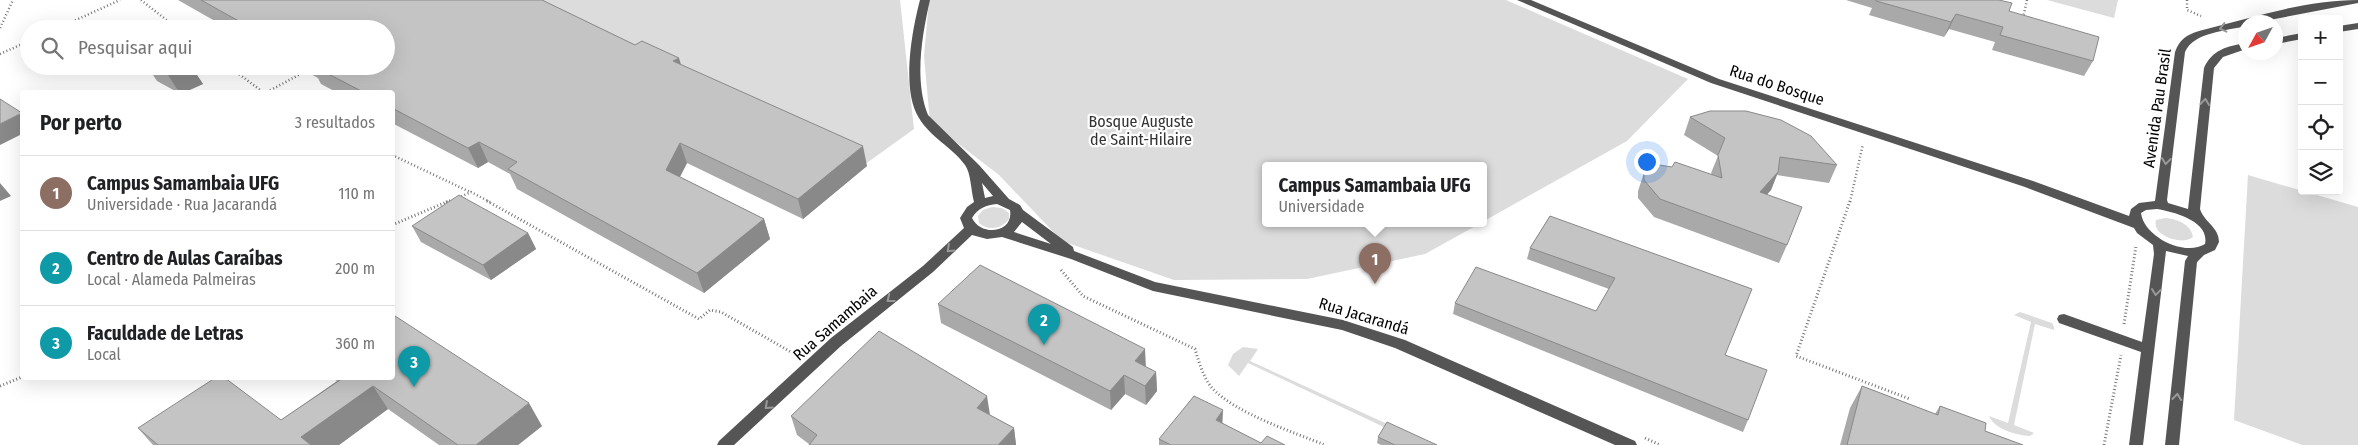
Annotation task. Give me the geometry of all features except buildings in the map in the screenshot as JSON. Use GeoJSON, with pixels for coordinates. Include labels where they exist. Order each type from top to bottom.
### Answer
{"type":"FeatureCollection","features":[{"type":"Feature","properties":{"kind":"street"},"geometry":{"type":"LineString","coordinates":[[925,0],[919,19],[916,61],[917,94],[923,116],[971,164],[1005,202],[1016,208],[1018,213],[1076,256]]}},
{"type":"Feature","properties":{"kind":"street","name":"Rua do Bosque"},"geometry":{"type":"LineString","coordinates":[[1522,0],[1715,81],[2029,184],[2120,217],[2134,231],[2143,233],[2159,243],[2180,251],[2199,252]]}},
{"type":"Feature","properties":{"kind":"street","name":"Avenida Pau Brasil"},"geometry":{"type":"LineString","coordinates":[[2163,206],[2161,200],[2180,52],[2184,43],[2191,37],[2226,27],[2356,0]]}},
{"type":"Feature","properties":{"kind":"street"},"geometry":{"type":"LineString","coordinates":[[2343,28],[2358,26]]}},
{"type":"Feature","properties":{"kind":"street"},"geometry":{"type":"LineString","coordinates":[[2283,39],[2298,37]]}},
{"type":"Feature","properties":{"kind":"street"},"geometry":{"type":"LineString","coordinates":[[2197,219],[2194,208],[2209,68],[2212,58],[2219,53],[2238,48]]}},
{"type":"Feature","properties":{"kind":"street"},"geometry":{"type":"LineString","coordinates":[[971,164],[980,203]]}},
{"type":"Feature","properties":{"kind":"street","name":"Rua do Bosque"},"geometry":{"type":"LineString","coordinates":[[2029,184],[2135,212]]}},
{"type":"Feature","properties":{"kind":"street"},"geometry":{"type":"LineString","coordinates":[[1005,202],[988,201],[980,203],[968,212],[966,218],[971,229],[985,235],[1002,234],[1076,256]]}},
{"type":"Feature","properties":{"kind":"street"},"geometry":{"type":"LineString","coordinates":[[2134,231],[2135,212],[2143,206],[2163,206],[2197,219],[2205,226],[2213,240],[2207,249],[2199,252],[2191,261],[2172,445]]}},
{"type":"Feature","properties":{"kind":"street"},"geometry":{"type":"LineString","coordinates":[[1002,234],[1015,225],[1018,213]]}},
{"type":"Feature","properties":{"kind":"street","name":"Rua Samambaia"},"geometry":{"type":"LineString","coordinates":[[724,445],[836,342],[928,269],[971,229]]}},
{"type":"Feature","properties":{"kind":"street"},"geometry":{"type":"LineString","coordinates":[[2136,445],[2160,254],[2159,243]]}},
{"type":"Feature","properties":{"kind":"street","name":"Rua Jacarandá"},"geometry":{"type":"LineString","coordinates":[[1076,256],[1153,286],[1344,325],[1400,344],[1630,445]]}},
{"type":"Feature","properties":{"kind":"street"},"geometry":{"type":"LineString","coordinates":[[2064,319],[2149,350]]}},
{"type":"Feature","properties":{"kind":"path"},"geometry":{"type":"LineString","coordinates":[[0,28],[12,0]]}},
{"type":"Feature","properties":{"kind":"path"},"geometry":{"type":"LineString","coordinates":[[76,20],[120,0]]}},
{"type":"Feature","properties":{"kind":"path"},"geometry":{"type":"LineString","coordinates":[[140,0],[166,20]]}},
{"type":"Feature","properties":{"kind":"path"},"geometry":{"type":"LineString","coordinates":[[2022,18],[2027,0]]}},
{"type":"Feature","properties":{"kind":"path"},"geometry":{"type":"LineString","coordinates":[[2187,0],[2187,10],[2201,16]]}},
{"type":"Feature","properties":{"kind":"path"},"geometry":{"type":"LineString","coordinates":[[2014,16],[2032,21]]}},
{"type":"Feature","properties":{"kind":"path"},"geometry":{"type":"LineString","coordinates":[[0,54],[20,45]]}},
{"type":"Feature","properties":{"kind":"path"},"geometry":{"type":"LineString","coordinates":[[240,75],[259,90]]}},
{"type":"Feature","properties":{"kind":"path"},"geometry":{"type":"LineString","coordinates":[[271,90],[299,75]]}},
{"type":"Feature","properties":{"kind":"path"},"geometry":{"type":"LineString","coordinates":[[1863,142],[1848,211],[1796,356],[1910,399]]}},
{"type":"Feature","properties":{"kind":"path"},"geometry":{"type":"LineString","coordinates":[[395,156],[471,192],[698,319],[710,310],[721,312],[812,365]]}},
{"type":"Feature","properties":{"kind":"path"},"geometry":{"type":"LineString","coordinates":[[395,224],[471,192]]}},
{"type":"Feature","properties":{"kind":"path"},"geometry":{"type":"LineString","coordinates":[[2123,332],[2136,246],[2134,231]]}},
{"type":"Feature","properties":{"kind":"path"},"geometry":{"type":"LineString","coordinates":[[1061,270],[1083,296],[1195,349],[1205,377],[1212,388],[1226,401],[1324,445]]}},
{"type":"Feature","properties":{"kind":"path"},"geometry":{"type":"LineString","coordinates":[[2104,445],[2123,345]]}},
{"type":"Feature","properties":{"kind":"path"},"geometry":{"type":"LineString","coordinates":[[0,386],[20,378]]}},
{"type":"Feature","properties":{"kind":"path"},"geometry":{"type":"LineString","coordinates":[[1643,437],[1660,445]]}},
{"type":"Feature","properties":{"kind":"green space"},"geometry":{"type":"Polygon","coordinates":[[[509,0],[900,0],[914,129],[864,165],[509,0]]]}},
{"type":"Feature","properties":{"kind":"green space","name":"Bosque Auguste de Saint-Hilaire"},"geometry":{"type":"Polygon","coordinates":[[[929,0],[1506,0],[1688,79],[1627,141],[1487,219],[1487,162],[1262,162],[1262,227],[1474,227],[1425,254],[1307,279],[1174,280],[1062,241],[999,175],[930,122],[924,56],[929,0]]]}},
{"type":"Feature","properties":{"kind":"green space"},"geometry":{"type":"Polygon","coordinates":[[[2047,0],[2118,0],[2114,18],[2047,0]]]}},
{"type":"Feature","properties":{"kind":"green space"},"geometry":{"type":"Polygon","coordinates":[[[2248,175],[2298,190],[2298,195],[2317,195],[2358,207],[2358,445],[2302,445],[2234,420],[2248,175]]]}},
{"type":"Feature","properties":{"kind":"green space"},"geometry":{"type":"Polygon","coordinates":[[[992,207],[1002,208],[1009,213],[1009,219],[1003,225],[995,228],[983,226],[979,223],[978,216],[983,210],[992,207]]]}},
{"type":"Feature","properties":{"kind":"green space"},"geometry":{"type":"Polygon","coordinates":[[[2165,218],[2183,223],[2192,232],[2193,237],[2188,240],[2176,240],[2163,235],[2158,231],[2156,220],[2165,218]]]}},
{"type":"Feature","properties":{"kind":"green space"},"geometry":{"type":"Polygon","coordinates":[[[2020,312],[2052,323],[2054,327],[2054,330],[2035,324],[2014,425],[2034,433],[2030,436],[2012,433],[2000,428],[1989,416],[2008,423],[2031,322],[2014,315],[2020,312]]]}},
{"type":"Feature","properties":{"kind":"green space"},"geometry":{"type":"Polygon","coordinates":[[[1243,347],[1258,349],[1250,361],[1433,445],[1386,428],[1248,363],[1239,376],[1228,365],[1233,354],[1243,347]]]}},
{"type":"Feature","properties":{"kind":"place","name":"Campus Samambaia UFG"},"geometry":{"type":"Point","coordinates":[1375,284]}},
{"type":"Feature","properties":{"kind":"place","name":"Centro de Aulas Caraíbas"},"geometry":{"type":"Point","coordinates":[1044,345]}},
{"type":"Feature","properties":{"kind":"place","name":"Faculdade de Letras"},"geometry":{"type":"Point","coordinates":[414,387]}}]}
